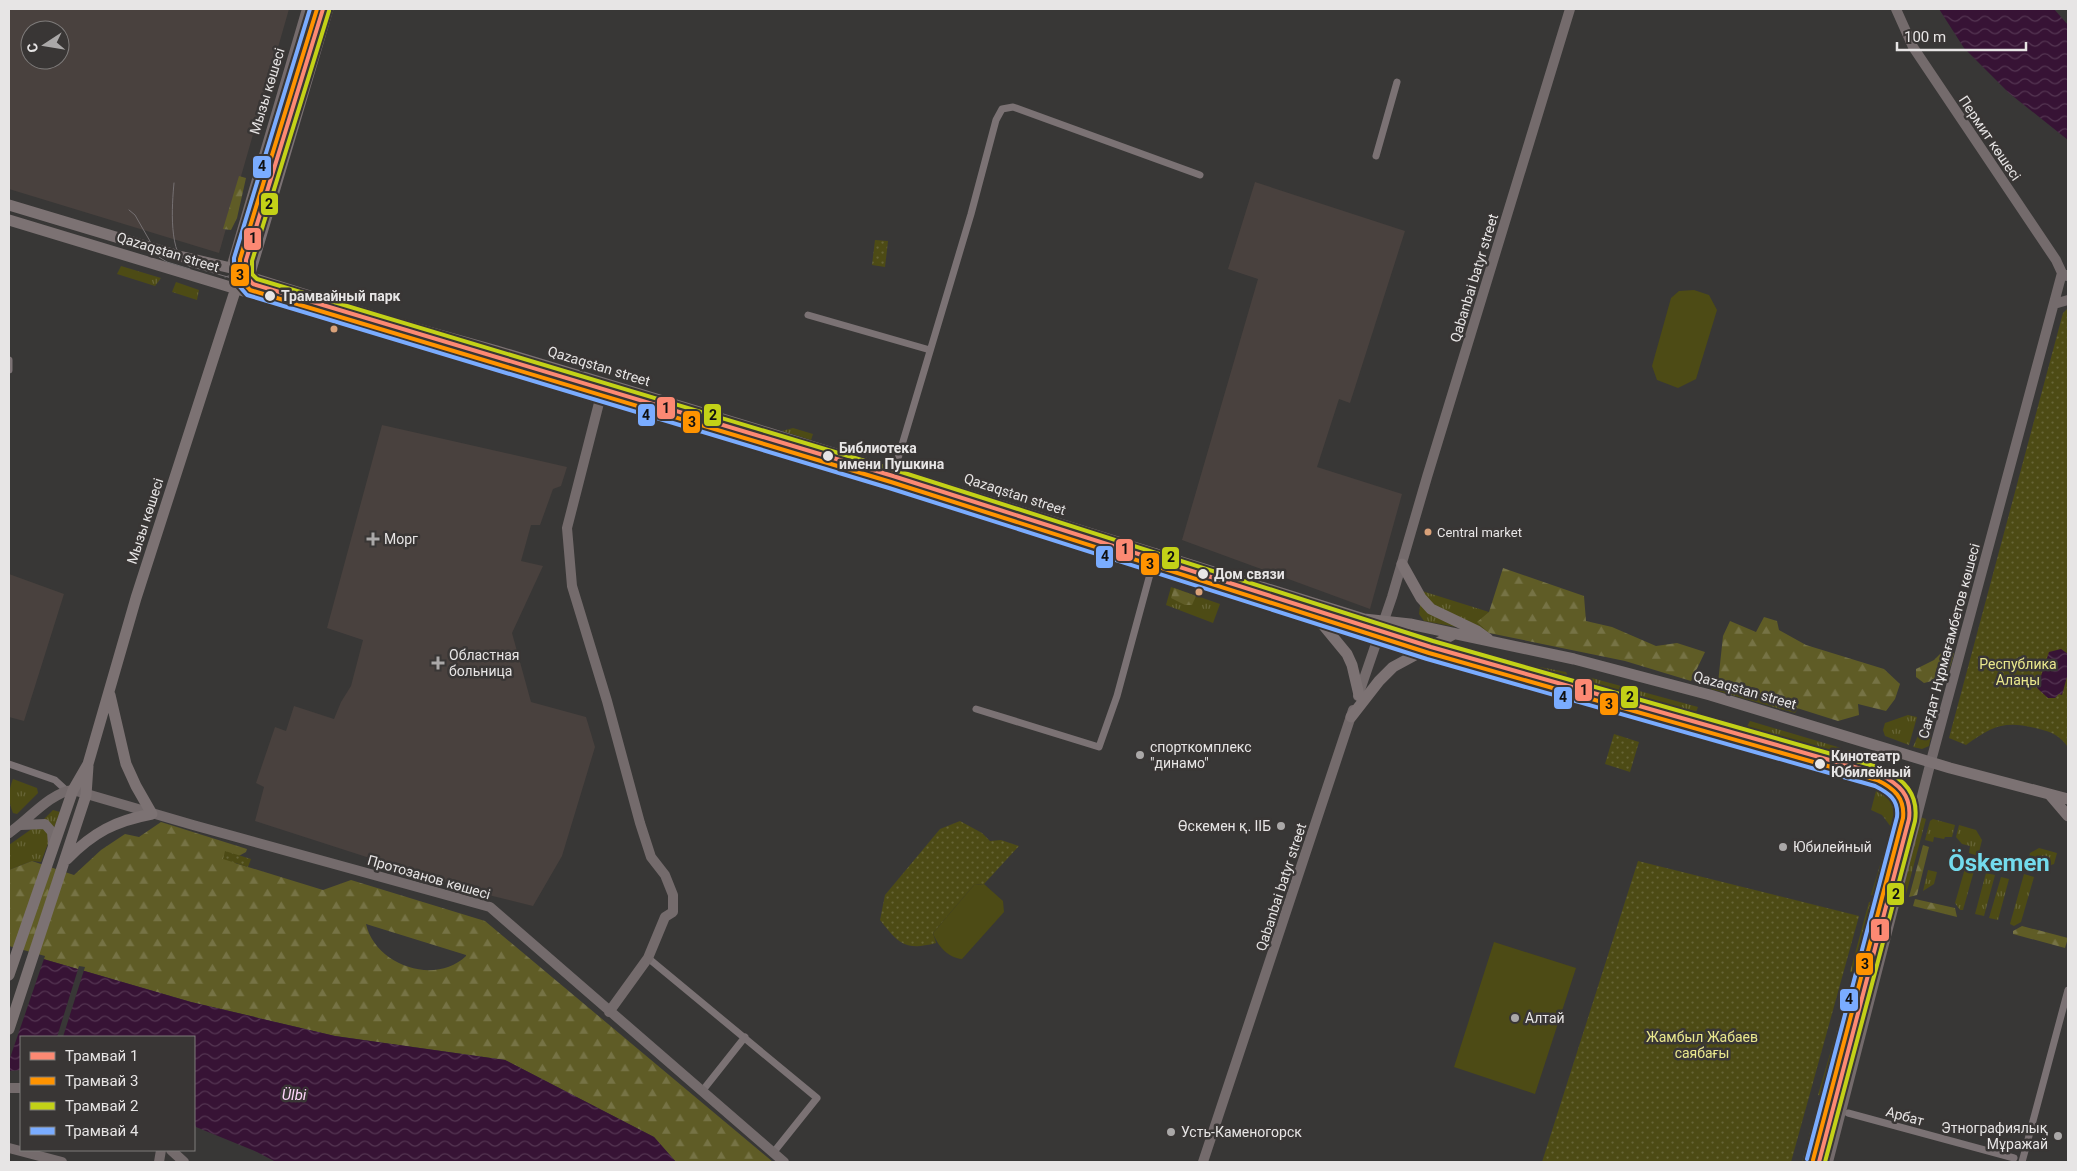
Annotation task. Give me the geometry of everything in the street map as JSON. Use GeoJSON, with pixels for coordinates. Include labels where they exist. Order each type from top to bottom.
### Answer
{"type":"FeatureCollection","features":[{"type":"Feature","properties":{"kind":"main road","name":"Мызы көшесі"},"geometry":{"type":"LineString","coordinates":[[231,268],[307,9]]}},
{"type":"Feature","properties":{"kind":"main road","name":"Qabanbai batyr street"},"geometry":{"type":"LineString","coordinates":[[1204,1162],[1404,560],[1430,468],[1570,9]]}},
{"type":"Feature","properties":{"kind":"main road","name":"Пермит көшесі"},"geometry":{"type":"LineString","coordinates":[[1896,9],[1913,47],[2065,275]]}},
{"type":"Feature","properties":{"kind":"main road","name":"Qazaqstan street"},"geometry":{"type":"LineString","coordinates":[[9,205],[178,256],[231,268],[251,277],[393,322],[977,497],[1156,552],[1383,626]]}},
{"type":"Feature","properties":{"kind":"main road","name":"Qazaqstan street"},"geometry":{"type":"LineString","coordinates":[[9,220],[600,399],[766,445],[1367,634],[1383,626],[1410,624],[1574,659],[1710,695],[1931,761],[2068,799]]}},
{"type":"Feature","properties":{"kind":"main road"},"geometry":{"type":"LineString","coordinates":[[102,248],[106,234]]}},
{"type":"Feature","properties":{"kind":"main road"},"geometry":{"type":"LineString","coordinates":[[231,268],[236,288]]}},
{"type":"Feature","properties":{"kind":"main road","name":"Сағдат Нұрмағамбетов көшесі"},"geometry":{"type":"LineString","coordinates":[[1828,1162],[1931,761],[2054,304],[2065,275]]}},
{"type":"Feature","properties":{"kind":"main road"},"geometry":{"type":"LineString","coordinates":[[211,281],[224,296],[228,312]]}},
{"type":"Feature","properties":{"kind":"main road","name":"Мызы көшесі"},"geometry":{"type":"LineString","coordinates":[[88,764],[136,598],[236,288]]}},
{"type":"Feature","properties":{"kind":"main road"},"geometry":{"type":"LineString","coordinates":[[228,312],[235,304],[261,296]]}},
{"type":"Feature","properties":{"kind":"main road"},"geometry":{"type":"LineString","coordinates":[[2054,304],[2068,300]]}},
{"type":"Feature","properties":{"kind":"main road"},"geometry":{"type":"LineString","coordinates":[[389,335],[393,322]]}},
{"type":"Feature","properties":{"kind":"main road"},"geometry":{"type":"LineString","coordinates":[[604,384],[567,528],[572,579],[640,823],[651,857],[665,875],[673,895],[673,912],[665,917],[648,958],[610,1012]]}},
{"type":"Feature","properties":{"kind":"main road"},"geometry":{"type":"LineString","coordinates":[[972,511],[977,497]]}},
{"type":"Feature","properties":{"kind":"main road"},"geometry":{"type":"LineString","coordinates":[[1404,560],[1425,604],[1431,609],[1477,631],[1492,641]]}},
{"type":"Feature","properties":{"kind":"main road"},"geometry":{"type":"LineString","coordinates":[[1319,620],[1347,654],[1352,664],[1359,695]]}},
{"type":"Feature","properties":{"kind":"main road"},"geometry":{"type":"LineString","coordinates":[[1351,717],[1378,681],[1393,667],[1454,634]]}},
{"type":"Feature","properties":{"kind":"main road"},"geometry":{"type":"LineString","coordinates":[[65,862],[95,834],[125,820],[152,814],[126,764],[110,692]]}},
{"type":"Feature","properties":{"kind":"main road"},"geometry":{"type":"LineString","coordinates":[[9,975],[53,847],[70,790],[88,764]]}},
{"type":"Feature","properties":{"kind":"main road"},"geometry":{"type":"LineString","coordinates":[[9,1029],[86,795],[88,764]]}},
{"type":"Feature","properties":{"kind":"main road"},"geometry":{"type":"LineString","coordinates":[[9,833],[49,801],[70,790]]}},
{"type":"Feature","properties":{"kind":"main road","name":"Протозанов көшесі"},"geometry":{"type":"LineString","coordinates":[[70,790],[490,907],[784,1162]]}},
{"type":"Feature","properties":{"kind":"main road"},"geometry":{"type":"LineString","coordinates":[[2050,795],[2068,816]]}},
{"type":"Feature","properties":{"kind":"main road"},"geometry":{"type":"LineString","coordinates":[[21,825],[45,824],[52,832],[53,847]]}},
{"type":"Feature","properties":{"kind":"main road"},"geometry":{"type":"LineString","coordinates":[[20,1151],[62,1162]]}},
{"type":"Feature","properties":{"kind":"main road"},"geometry":{"type":"LineString","coordinates":[[172,1151],[184,1162]]}},
{"type":"Feature","properties":{"kind":"street"},"geometry":{"type":"LineString","coordinates":[[251,277],[330,9]]}},
{"type":"Feature","properties":{"kind":"street"},"geometry":{"type":"LineString","coordinates":[[1376,156],[1398,82]]}},
{"type":"Feature","properties":{"kind":"street"},"geometry":{"type":"LineString","coordinates":[[890,485],[981,178],[996,120],[1002,109],[1013,107],[1200,175]]}},
{"type":"Feature","properties":{"kind":"street"},"geometry":{"type":"LineString","coordinates":[[808,315],[930,350]]}},
{"type":"Feature","properties":{"kind":"street"},"geometry":{"type":"LineString","coordinates":[[9,360],[9,370]]}},
{"type":"Feature","properties":{"kind":"street"},"geometry":{"type":"LineString","coordinates":[[976,709],[1099,747],[1117,696],[1156,552]]}},
{"type":"Feature","properties":{"kind":"street"},"geometry":{"type":"LineString","coordinates":[[9,764],[55,780],[70,790]]}},
{"type":"Feature","properties":{"kind":"street"},"geometry":{"type":"LineString","coordinates":[[648,958],[817,1098],[773,1153]]}},
{"type":"Feature","properties":{"kind":"street"},"geometry":{"type":"LineString","coordinates":[[2024,1162],[2068,990]]}},
{"type":"Feature","properties":{"kind":"street"},"geometry":{"type":"LineString","coordinates":[[703,1090],[745,1037]]}},
{"type":"Feature","properties":{"kind":"street","name":"Арбат"},"geometry":{"type":"LineString","coordinates":[[1848,1113],[2014,1158]]}},
{"type":"Feature","properties":{"kind":"shaded area"},"geometry":{"type":"Polygon","coordinates":[[[9,9],[289,9],[219,253],[9,189],[9,9]]]}},
{"type":"Feature","properties":{"kind":"shaded area"},"geometry":{"type":"Polygon","coordinates":[[[1255,182],[1405,231],[1350,403],[1339,399],[1317,467],[1402,494],[1370,609],[1182,540],[1258,279],[1228,269],[1255,182]]]}},
{"type":"Feature","properties":{"kind":"shaded area","name":"Областная больница"},"geometry":{"type":"Polygon","coordinates":[[[382,425],[567,467],[561,486],[553,489],[540,525],[531,525],[521,561],[543,566],[512,633],[531,702],[586,717],[595,747],[562,856],[533,906],[472,891],[255,821],[264,787],[256,783],[275,727],[286,731],[294,706],[334,719],[341,702],[351,686],[363,640],[327,628],[382,425]]]}},
{"type":"Feature","properties":{"kind":"shaded area"},"geometry":{"type":"Polygon","coordinates":[[[9,574],[64,594],[24,721],[9,717],[9,574]]]}},
{"type":"Feature","properties":{"kind":"green space"},"geometry":{"type":"Polygon","coordinates":[[[239,176],[246,178],[237,218],[231,230],[223,229],[239,176]]]}},
{"type":"Feature","properties":{"kind":"green space"},"geometry":{"type":"Polygon","coordinates":[[[875,240],[888,241],[885,267],[872,265],[875,240]]]}},
{"type":"Feature","properties":{"kind":"green space"},"geometry":{"type":"Polygon","coordinates":[[[121,266],[161,278],[155,286],[117,274],[121,266]]]}},
{"type":"Feature","properties":{"kind":"green space"},"geometry":{"type":"Polygon","coordinates":[[[176,282],[199,290],[197,300],[172,292],[176,282]]]}},
{"type":"Feature","properties":{"kind":"green space"},"geometry":{"type":"Polygon","coordinates":[[[1694,290],[1709,295],[1717,310],[1696,379],[1678,388],[1657,380],[1652,366],[1671,298],[1679,291],[1694,290]]]}},
{"type":"Feature","properties":{"kind":"green space","name":"Республика Алаңы"},"geometry":{"type":"Polygon","coordinates":[[[2068,308],[2068,747],[2059,737],[2052,733],[2017,725],[2000,726],[1992,729],[1966,745],[1949,738],[2063,313],[2068,308]]]}},
{"type":"Feature","properties":{"kind":"green space"},"geometry":{"type":"Polygon","coordinates":[[[793,428],[813,434],[811,440],[782,431],[793,428]]]}},
{"type":"Feature","properties":{"kind":"green space"},"geometry":{"type":"Polygon","coordinates":[[[1503,568],[1584,596],[1586,621],[1612,627],[1656,646],[1677,643],[1705,652],[1691,681],[1625,661],[1489,633],[1477,622],[1489,612],[1503,568]]]}},
{"type":"Feature","properties":{"kind":"green space"},"geometry":{"type":"Polygon","coordinates":[[[1171,587],[1220,604],[1213,623],[1166,605],[1171,587]]]}},
{"type":"Feature","properties":{"kind":"green space"},"geometry":{"type":"Polygon","coordinates":[[[1174,588],[1196,596],[1192,605],[1185,605],[1171,598],[1174,588]]]}},
{"type":"Feature","properties":{"kind":"green space"},"geometry":{"type":"Polygon","coordinates":[[[1422,591],[1489,612],[1489,633],[1424,621],[1419,614],[1422,591]]]}},
{"type":"Feature","properties":{"kind":"green space"},"geometry":{"type":"Polygon","coordinates":[[[1764,617],[1777,621],[1779,630],[1806,645],[1884,669],[1900,684],[1895,699],[1886,711],[1858,704],[1859,715],[1838,721],[1718,683],[1723,636],[1730,621],[1756,632],[1764,617]]]}},
{"type":"Feature","properties":{"kind":"green space"},"geometry":{"type":"Polygon","coordinates":[[[1433,647],[1566,672],[1570,680],[1568,697],[1420,653],[1433,647]]]}},
{"type":"Feature","properties":{"kind":"green space"},"geometry":{"type":"Polygon","coordinates":[[[1943,651],[1954,653],[1950,667],[1945,675],[1924,683],[1916,677],[1916,669],[1934,660],[1943,651]]]}},
{"type":"Feature","properties":{"kind":"green space"},"geometry":{"type":"Polygon","coordinates":[[[1588,677],[1698,707],[1684,733],[1572,703],[1578,683],[1580,680],[1588,677]]]}},
{"type":"Feature","properties":{"kind":"green space"},"geometry":{"type":"Polygon","coordinates":[[[1712,681],[1798,708],[1795,713],[1711,689],[1712,681]]]}},
{"type":"Feature","properties":{"kind":"green space"},"geometry":{"type":"Polygon","coordinates":[[[1908,715],[1917,717],[1909,745],[1885,736],[1883,730],[1885,723],[1908,715]]]}},
{"type":"Feature","properties":{"kind":"green space"},"geometry":{"type":"Polygon","coordinates":[[[1750,721],[1841,748],[1838,763],[1762,741],[1762,738],[1744,732],[1750,721]]]}},
{"type":"Feature","properties":{"kind":"green space"},"geometry":{"type":"Polygon","coordinates":[[[1920,731],[1931,735],[1929,746],[1922,749],[1913,747],[1920,731]]]}},
{"type":"Feature","properties":{"kind":"green space"},"geometry":{"type":"Polygon","coordinates":[[[1614,734],[1639,742],[1630,772],[1605,764],[1614,734]]]}},
{"type":"Feature","properties":{"kind":"green space"},"geometry":{"type":"Polygon","coordinates":[[[1849,750],[1869,755],[1864,770],[1843,764],[1849,750]]]}},
{"type":"Feature","properties":{"kind":"green space"},"geometry":{"type":"Polygon","coordinates":[[[13,779],[37,788],[38,793],[17,814],[13,813],[9,800],[13,779]]]}},
{"type":"Feature","properties":{"kind":"green space"},"geometry":{"type":"Polygon","coordinates":[[[1876,791],[1886,794],[1897,805],[1891,827],[1882,815],[1871,810],[1876,791]]]}},
{"type":"Feature","properties":{"kind":"green space"},"geometry":{"type":"Polygon","coordinates":[[[53,810],[60,812],[41,862],[32,861],[9,870],[9,845],[40,823],[53,810]]]}},
{"type":"Feature","properties":{"kind":"green space"},"geometry":{"type":"Polygon","coordinates":[[[1920,817],[1926,819],[1904,902],[1898,900],[1920,817]]]}},
{"type":"Feature","properties":{"kind":"green space"},"geometry":{"type":"Polygon","coordinates":[[[1933,819],[1955,825],[1952,837],[1945,837],[1944,839],[1934,837],[1933,842],[1925,840],[1930,821],[1933,819]]]}},
{"type":"Feature","properties":{"kind":"green space"},"geometry":{"type":"Polygon","coordinates":[[[960,821],[982,833],[990,841],[1001,840],[1019,846],[984,884],[974,885],[933,933],[936,943],[917,946],[904,944],[892,935],[880,920],[885,895],[940,829],[960,821]]]}},
{"type":"Feature","properties":{"kind":"green space"},"geometry":{"type":"Polygon","coordinates":[[[161,822],[247,849],[246,852],[237,857],[235,863],[323,890],[351,880],[485,921],[773,1162],[676,1162],[654,1137],[505,1060],[335,1036],[191,1002],[9,949],[9,870],[32,861],[74,875],[101,850],[125,834],[139,837],[161,822]],[[366,924],[372,938],[381,951],[393,960],[408,967],[423,970],[439,969],[453,965],[466,955],[366,924]]]}},
{"type":"Feature","properties":{"kind":"green space"},"geometry":{"type":"Polygon","coordinates":[[[1896,823],[1901,825],[1881,898],[1871,895],[1890,832],[1896,823]]]}},
{"type":"Feature","properties":{"kind":"green space"},"geometry":{"type":"Polygon","coordinates":[[[1959,825],[1976,830],[1982,840],[1978,856],[1969,853],[1970,846],[1962,844],[1956,837],[1959,825]]]}},
{"type":"Feature","properties":{"kind":"green space"},"geometry":{"type":"Polygon","coordinates":[[[1923,845],[1929,847],[1917,895],[1909,897],[1923,845]]]}},
{"type":"Feature","properties":{"kind":"green space"},"geometry":{"type":"Polygon","coordinates":[[[2039,848],[2057,853],[2054,864],[2045,867],[2039,865],[2037,872],[2026,869],[2030,853],[2039,848]]]}},
{"type":"Feature","properties":{"kind":"green space"},"geometry":{"type":"Polygon","coordinates":[[[225,851],[251,859],[248,867],[223,859],[225,851]]]}},
{"type":"Feature","properties":{"kind":"green space"},"geometry":{"type":"Polygon","coordinates":[[[1968,858],[1977,860],[1963,910],[1960,910],[1955,903],[1968,858]]]}},
{"type":"Feature","properties":{"kind":"green space","name":"Жамбыл Жабаев саябағы"},"geometry":{"type":"Polygon","coordinates":[[[1638,861],[1859,916],[1791,1162],[1542,1162],[1638,861]]]}},
{"type":"Feature","properties":{"kind":"green space"},"geometry":{"type":"Polygon","coordinates":[[[1928,870],[1937,872],[1934,884],[1923,891],[1928,870]]]}},
{"type":"Feature","properties":{"kind":"green space"},"geometry":{"type":"Polygon","coordinates":[[[1986,873],[1995,875],[1984,916],[1975,914],[1986,873]]]}},
{"type":"Feature","properties":{"kind":"green space"},"geometry":{"type":"Polygon","coordinates":[[[2024,874],[2034,877],[2021,922],[2014,926],[2010,924],[2024,874]]]}},
{"type":"Feature","properties":{"kind":"green space"},"geometry":{"type":"Polygon","coordinates":[[[2001,877],[2009,879],[1998,920],[1989,918],[2001,877]]]}},
{"type":"Feature","properties":{"kind":"green space"},"geometry":{"type":"Polygon","coordinates":[[[984,884],[1003,901],[1004,912],[962,959],[952,956],[940,946],[933,933],[974,885],[984,884]]]}},
{"type":"Feature","properties":{"kind":"green space"},"geometry":{"type":"Polygon","coordinates":[[[1915,899],[1955,908],[1957,917],[1913,906],[1915,899]]]}},
{"type":"Feature","properties":{"kind":"green space"},"geometry":{"type":"Polygon","coordinates":[[[1869,902],[1874,903],[1856,973],[1850,972],[1869,902]]]}},
{"type":"Feature","properties":{"kind":"green space"},"geometry":{"type":"Polygon","coordinates":[[[2022,926],[2068,938],[2065,948],[2013,934],[2013,931],[2022,926]]]}},
{"type":"Feature","properties":{"kind":"green space","name":"Алтай"},"geometry":{"type":"Polygon","coordinates":[[[1494,942],[1576,968],[1535,1094],[1454,1067],[1494,942]]]}},
{"type":"Feature","properties":{"kind":"green space"},"geometry":{"type":"Polygon","coordinates":[[[1839,1023],[1844,1024],[1824,1096],[1818,1095],[1839,1023]]]}},
{"type":"Feature","properties":{"kind":"green space"},"geometry":{"type":"Polygon","coordinates":[[[1816,1110],[1821,1112],[1807,1162],[1802,1162],[1816,1110]]]}},
{"type":"Feature","properties":{"kind":"water"},"geometry":{"type":"Polygon","coordinates":[[[1939,9],[2054,9],[2068,25],[2068,140],[2009,93],[1964,48],[1939,9]]]}},
{"type":"Feature","properties":{"kind":"water"},"geometry":{"type":"Polygon","coordinates":[[[2061,649],[2068,654],[2068,673],[2062,695],[2059,694],[2055,698],[2048,698],[2037,688],[2049,652],[2061,649]]]}},
{"type":"Feature","properties":{"kind":"water","name":"Ülbi"},"geometry":{"type":"Polygon","coordinates":[[[9,949],[191,1002],[335,1036],[505,1060],[654,1137],[676,1162],[276,1162],[257,1152],[196,1127],[195,1036],[20,1036],[20,1070],[9,1071],[9,949]]]}},
{"type":"Feature","properties":{"kind":"pier"},"geometry":{"type":"Polygon","coordinates":[[[9,946],[45,956],[9,1061],[9,946]]]}},
{"type":"Feature","properties":{"kind":"pier"},"geometry":{"type":"Polygon","coordinates":[[[79,966],[85,967],[63,1036],[57,1036],[79,966]]]}},
{"type":"Feature","properties":{"kind":"tram line","name":"4"},"geometry":{"type":"LineString","coordinates":[[310,9],[234,258],[234,280],[247,295],[889,488],[1427,659],[1875,786],[1889,794],[1895,802],[1897,817],[1807,1159]]}},
{"type":"Feature","properties":{"kind":"tram line","name":"3"},"geometry":{"type":"LineString","coordinates":[[317,9],[240,259],[240,278],[250,290],[891,482],[1429,653],[1877,780],[1889,786],[1900,799],[1903,818],[1813,1160]]}},
{"type":"Feature","properties":{"kind":"tram line","name":"1"},"geometry":{"type":"LineString","coordinates":[[323,9],[246,260],[246,276],[253,284],[893,476],[1431,647],[1879,774],[1893,782],[1903,791],[1906,797],[1909,819],[1819,1162]]}},
{"type":"Feature","properties":{"kind":"tram line","name":"2"},"geometry":{"type":"LineString","coordinates":[[329,11],[252,261],[252,274],[257,279],[895,470],[1433,641],[1881,768],[1897,777],[1912,795],[1916,811],[1915,821],[1825,1162]]}},
{"type":"Feature","properties":{"kind":"tram line"},"geometry":{"type":"LineString","coordinates":[[174,183],[172,216],[174,241],[182,260],[189,266],[256,285]]}},
{"type":"Feature","properties":{"kind":"tram line"},"geometry":{"type":"LineString","coordinates":[[129,210],[135,215],[159,257],[167,262],[190,269]]}},
{"type":"Feature","properties":{"kind":"tram line"},"geometry":{"type":"LineString","coordinates":[[225,277],[236,274],[248,253]]}},
{"type":"Feature","properties":{"kind":"place","name":"Трамвайный парк"},"geometry":{"type":"Point","coordinates":[270,296]}},
{"type":"Feature","properties":{"kind":"place","name":"Библиотека имени Пушкина"},"geometry":{"type":"Point","coordinates":[828,456]}},
{"type":"Feature","properties":{"kind":"place","name":"Central market"},"geometry":{"type":"Point","coordinates":[1428,532]}},
{"type":"Feature","properties":{"kind":"place","name":"Морг"},"geometry":{"type":"Point","coordinates":[373,539]}},
{"type":"Feature","properties":{"kind":"place","name":"Дом связи"},"geometry":{"type":"Point","coordinates":[1203,574]}},
{"type":"Feature","properties":{"kind":"place","name":"Областная больница"},"geometry":{"type":"Point","coordinates":[438,663]}},
{"type":"Feature","properties":{"kind":"place","name":"спорткомплекс \"динамо\""},"geometry":{"type":"Point","coordinates":[1140,755]}},
{"type":"Feature","properties":{"kind":"place","name":"Кинотеатр Юбилейный"},"geometry":{"type":"Point","coordinates":[1820,764]}},
{"type":"Feature","properties":{"kind":"place","name":"Өскемен қ. ІІБ"},"geometry":{"type":"Point","coordinates":[1281,826]}},
{"type":"Feature","properties":{"kind":"place","name":"Юбилейный"},"geometry":{"type":"Point","coordinates":[1783,847]}},
{"type":"Feature","properties":{"kind":"place","name":"Алтай"},"geometry":{"type":"Point","coordinates":[1515,1018]}},
{"type":"Feature","properties":{"kind":"place","name":"Усть-Каменогорск"},"geometry":{"type":"Point","coordinates":[1171,1132]}},
{"type":"Feature","properties":{"kind":"place","name":"Этнографиялық Мұражай"},"geometry":{"type":"Point","coordinates":[2058,1136]}},
{"type":"Feature","properties":{"kind":"district","name":"Öskemen"},"geometry":{"type":"Point","coordinates":[1999,863]}}]}
